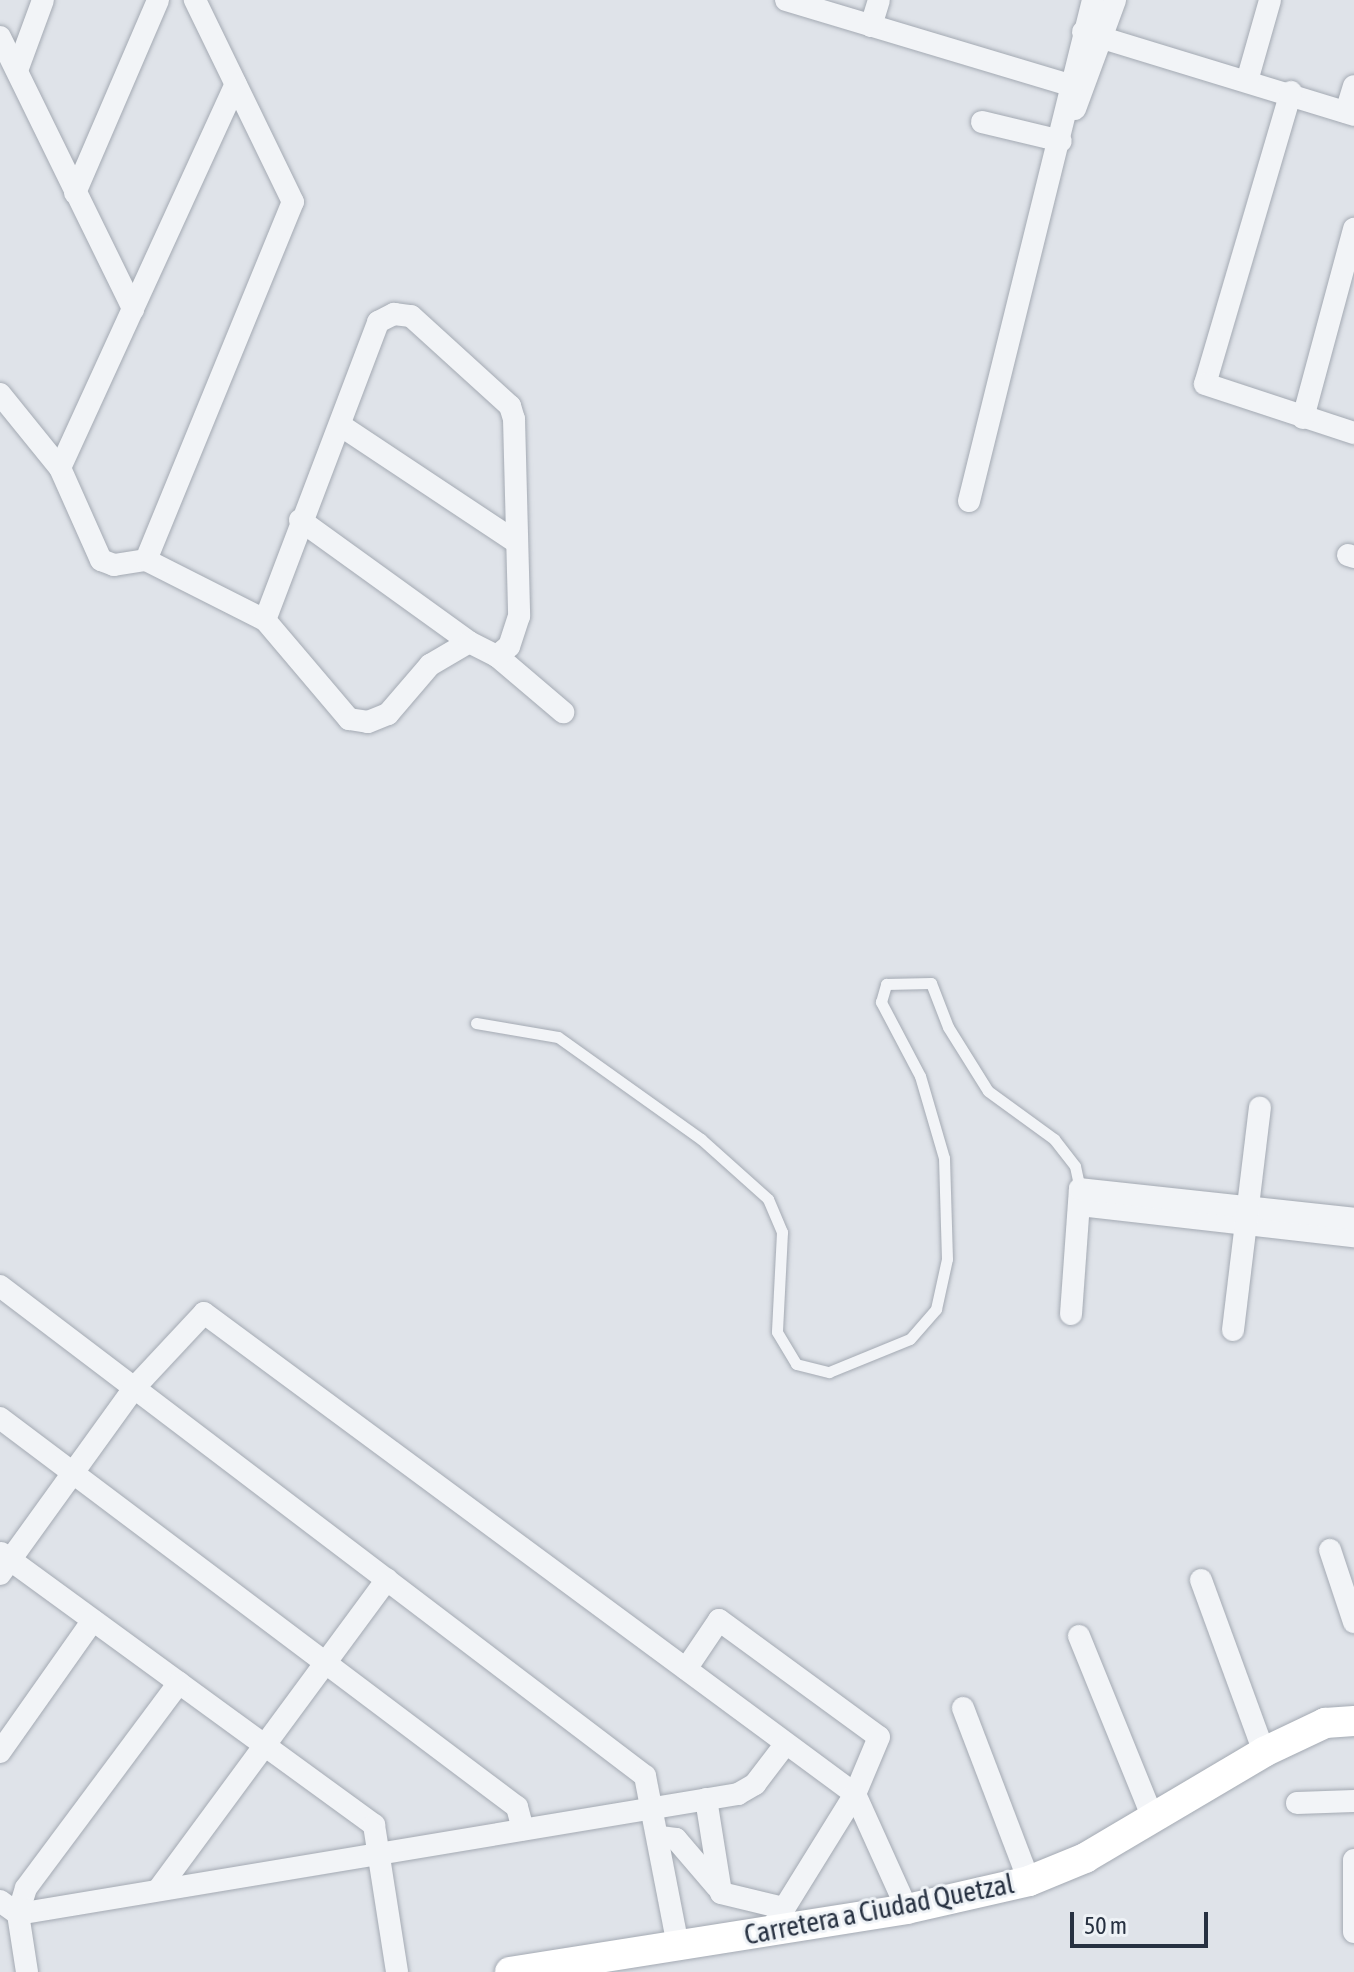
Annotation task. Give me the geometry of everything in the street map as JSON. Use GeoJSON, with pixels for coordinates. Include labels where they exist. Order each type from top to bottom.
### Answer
{"type":"FeatureCollection","features":[{"type":"Feature","properties":{"kind":"main road","name":"Carretera a Ciudad Quetzal"},"geometry":{"type":"LineString","coordinates":[[538,1970],[678,1945],[776,1920],[907,1909],[1029,1881],[1153,1818],[1264,1752],[1325,1723],[1354,1721]]}},
{"type":"Feature","properties":{"kind":"street"},"geometry":{"type":"LineString","coordinates":[[18,68],[43,0]]}},
{"type":"Feature","properties":{"kind":"street"},"geometry":{"type":"LineString","coordinates":[[75,193],[158,0]]}},
{"type":"Feature","properties":{"kind":"street"},"geometry":{"type":"LineString","coordinates":[[146,560],[293,202],[195,0]]}},
{"type":"Feature","properties":{"kind":"street"},"geometry":{"type":"LineString","coordinates":[[786,0],[1070,85]]}},
{"type":"Feature","properties":{"kind":"street"},"geometry":{"type":"LineString","coordinates":[[871,26],[879,0]]}},
{"type":"Feature","properties":{"kind":"street"},"geometry":{"type":"LineString","coordinates":[[1068,116],[1080,104],[1092,35],[1093,0]]}},
{"type":"Feature","properties":{"kind":"street"},"geometry":{"type":"LineString","coordinates":[[969,501],[1068,116],[1070,85],[1092,35],[1115,0]]}},
{"type":"Feature","properties":{"kind":"street"},"geometry":{"type":"LineString","coordinates":[[1247,81],[1270,0]]}},
{"type":"Feature","properties":{"kind":"street"},"geometry":{"type":"LineString","coordinates":[[1092,35],[1291,92],[1350,114],[1354,86]]}},
{"type":"Feature","properties":{"kind":"street"},"geometry":{"type":"LineString","coordinates":[[0,37],[18,68],[133,309]]}},
{"type":"Feature","properties":{"kind":"street"},"geometry":{"type":"LineString","coordinates":[[60,468],[236,84]]}},
{"type":"Feature","properties":{"kind":"street"},"geometry":{"type":"LineString","coordinates":[[1291,92],[1205,384],[1354,433]]}},
{"type":"Feature","properties":{"kind":"street"},"geometry":{"type":"LineString","coordinates":[[982,122],[1061,141]]}},
{"type":"Feature","properties":{"kind":"street"},"geometry":{"type":"LineString","coordinates":[[1303,418],[1354,229]]}},
{"type":"Feature","properties":{"kind":"street"},"geometry":{"type":"LineString","coordinates":[[265,620],[300,520],[378,322],[394,314],[411,316],[510,406],[519,616],[509,646],[497,656]]}},
{"type":"Feature","properties":{"kind":"street"},"geometry":{"type":"LineString","coordinates":[[0,394],[60,468],[101,560],[114,565],[146,560],[265,620],[349,719],[368,722],[388,714],[430,665],[469,642]]}},
{"type":"Feature","properties":{"kind":"street"},"geometry":{"type":"LineString","coordinates":[[340,425],[516,542]]}},
{"type":"Feature","properties":{"kind":"street"},"geometry":{"type":"LineString","coordinates":[[300,520],[469,642],[497,656],[563,712]]}},
{"type":"Feature","properties":{"kind":"street"},"geometry":{"type":"LineString","coordinates":[[1233,1330],[1260,1108]]}},
{"type":"Feature","properties":{"kind":"street"},"geometry":{"type":"LineString","coordinates":[[1071,1314],[1080,1197],[1247,1216],[1354,1236]]}},
{"type":"Feature","properties":{"kind":"street"},"geometry":{"type":"LineString","coordinates":[[1247,1216],[1354,1219]]}},
{"type":"Feature","properties":{"kind":"street"},"geometry":{"type":"LineString","coordinates":[[0,1286],[645,1776],[655,1807],[678,1945]]}},
{"type":"Feature","properties":{"kind":"street"},"geometry":{"type":"LineString","coordinates":[[397,1972],[374,1825],[93,1620],[3,1562],[75,1473],[135,1387],[191,1322],[204,1313],[686,1669],[784,1746],[855,1794],[907,1909]]}},
{"type":"Feature","properties":{"kind":"street"},"geometry":{"type":"LineString","coordinates":[[0,1418],[517,1807],[523,1829]]}},
{"type":"Feature","properties":{"kind":"street"},"geometry":{"type":"LineString","coordinates":[[1330,1550],[1354,1622]]}},
{"type":"Feature","properties":{"kind":"street"},"geometry":{"type":"LineString","coordinates":[[158,1890],[387,1579]]}},
{"type":"Feature","properties":{"kind":"street"},"geometry":{"type":"LineString","coordinates":[[1201,1580],[1264,1752]]}},
{"type":"Feature","properties":{"kind":"street"},"geometry":{"type":"LineString","coordinates":[[0,1752],[93,1620]]}},
{"type":"Feature","properties":{"kind":"street"},"geometry":{"type":"LineString","coordinates":[[660,1837],[676,1839],[727,1897],[776,1920],[855,1794],[879,1737],[719,1620],[686,1669]]}},
{"type":"Feature","properties":{"kind":"street"},"geometry":{"type":"LineString","coordinates":[[1079,1636],[1153,1818]]}},
{"type":"Feature","properties":{"kind":"street"},"geometry":{"type":"LineString","coordinates":[[9,1907],[179,1683]]}},
{"type":"Feature","properties":{"kind":"street"},"geometry":{"type":"LineString","coordinates":[[963,1708],[1029,1881]]}},
{"type":"Feature","properties":{"kind":"street"},"geometry":{"type":"LineString","coordinates":[[9,1907],[158,1890],[738,1794],[755,1784],[784,1746]]}},
{"type":"Feature","properties":{"kind":"street"},"geometry":{"type":"LineString","coordinates":[[706,1799],[717,1887]]}},
{"type":"Feature","properties":{"kind":"street"},"geometry":{"type":"LineString","coordinates":[[1297,1803],[1354,1801]]}},
{"type":"Feature","properties":{"kind":"street"},"geometry":{"type":"LineString","coordinates":[[1354,1860],[1354,1932]]}},
{"type":"Feature","properties":{"kind":"street"},"geometry":{"type":"LineString","coordinates":[[9,1907],[27,1972]]}},
{"type":"Feature","properties":{"kind":"lane"},"geometry":{"type":"LineString","coordinates":[[476,1023],[558,1037],[701,1139],[768,1199],[782,1232],[777,1332],[796,1364],[829,1372],[910,1339],[936,1309],[947,1259],[944,1158],[920,1076],[881,1002],[886,984],[931,983],[948,1027],[988,1091],[1054,1139],[1075,1166],[1080,1197]]}}]}
